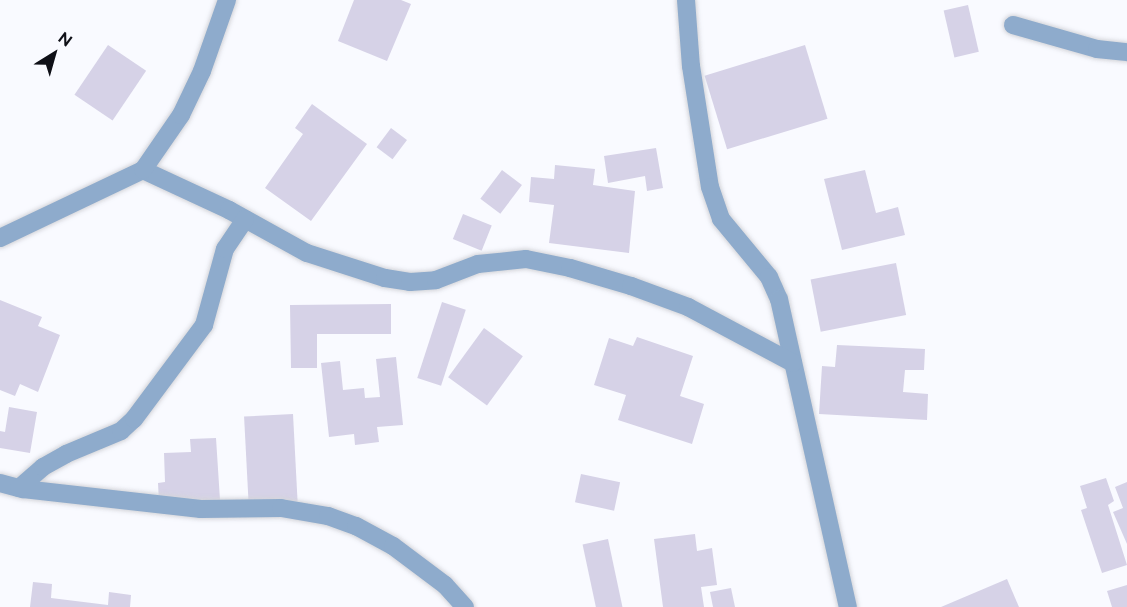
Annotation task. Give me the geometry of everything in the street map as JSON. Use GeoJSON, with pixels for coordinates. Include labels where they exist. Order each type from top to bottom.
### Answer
{"type":"FeatureCollection","features":[{"type":"Feature","properties":{"kind":"street"},"geometry":{"type":"LineString","coordinates":[[0,238],[142,170],[181,115],[202,71],[227,0]]}},
{"type":"Feature","properties":{"kind":"street"},"geometry":{"type":"LineString","coordinates":[[686,0],[691,66],[710,187],[721,219],[774,286],[848,607]]}},
{"type":"Feature","properties":{"kind":"street"},"geometry":{"type":"LineString","coordinates":[[1012,25],[1097,50],[1127,52]]}},
{"type":"Feature","properties":{"kind":"street"},"geometry":{"type":"LineString","coordinates":[[142,170],[245,219],[307,253],[385,278],[410,282],[436,279],[478,264],[526,259],[570,268],[631,286],[688,307],[793,363]]}},
{"type":"Feature","properties":{"kind":"street"},"geometry":{"type":"LineString","coordinates":[[19,488],[51,463],[121,431],[135,419],[204,324],[225,249],[245,219]]}},
{"type":"Feature","properties":{"kind":"street"},"geometry":{"type":"LineString","coordinates":[[0,483],[19,488],[201,509],[281,508],[328,516],[356,526],[393,546],[445,585],[465,607]]}},
{"type":"Feature","properties":{"kind":"building"},"geometry":{"type":"Polygon","coordinates":[[[354,0],[401,0],[411,4],[387,61],[338,41],[354,0]]]}},
{"type":"Feature","properties":{"kind":"building"},"geometry":{"type":"Polygon","coordinates":[[[968,5],[979,52],[954,57],[944,11],[968,5]]]}},
{"type":"Feature","properties":{"kind":"building"},"geometry":{"type":"Polygon","coordinates":[[[108,45],[146,71],[113,120],[74,95],[108,45]]]}},
{"type":"Feature","properties":{"kind":"building"},"geometry":{"type":"Polygon","coordinates":[[[805,45],[828,119],[727,149],[705,76],[805,45]]]}},
{"type":"Feature","properties":{"kind":"building"},"geometry":{"type":"Polygon","coordinates":[[[312,104],[367,144],[311,221],[265,188],[303,134],[295,128],[312,104]]]}},
{"type":"Feature","properties":{"kind":"building"},"geometry":{"type":"Polygon","coordinates":[[[391,128],[407,140],[393,159],[377,147],[391,128]]]}},
{"type":"Feature","properties":{"kind":"building"},"geometry":{"type":"Polygon","coordinates":[[[656,148],[663,188],[647,191],[645,176],[608,183],[604,156],[656,148]]]}},
{"type":"Feature","properties":{"kind":"building"},"geometry":{"type":"Polygon","coordinates":[[[555,165],[595,169],[593,185],[635,191],[629,253],[549,243],[554,205],[529,202],[531,177],[554,179],[555,165]]]}},
{"type":"Feature","properties":{"kind":"building"},"geometry":{"type":"Polygon","coordinates":[[[502,170],[522,185],[500,214],[480,199],[502,170]]]}},
{"type":"Feature","properties":{"kind":"building"},"geometry":{"type":"Polygon","coordinates":[[[865,170],[876,213],[898,207],[905,235],[842,250],[824,179],[865,170]]]}},
{"type":"Feature","properties":{"kind":"building"},"geometry":{"type":"Polygon","coordinates":[[[463,214],[492,226],[482,251],[453,239],[463,214]]]}},
{"type":"Feature","properties":{"kind":"building"},"geometry":{"type":"Polygon","coordinates":[[[896,263],[906,315],[821,332],[811,280],[896,263]]]}},
{"type":"Feature","properties":{"kind":"building"},"geometry":{"type":"Polygon","coordinates":[[[0,300],[42,317],[38,326],[60,335],[38,392],[20,384],[15,396],[0,390],[0,300]]]}},
{"type":"Feature","properties":{"kind":"building"},"geometry":{"type":"Polygon","coordinates":[[[442,302],[466,310],[441,386],[417,378],[442,302]]]}},
{"type":"Feature","properties":{"kind":"building"},"geometry":{"type":"Polygon","coordinates":[[[391,304],[391,334],[317,334],[317,368],[291,368],[290,305],[391,304]]]}},
{"type":"Feature","properties":{"kind":"building"},"geometry":{"type":"Polygon","coordinates":[[[484,328],[523,356],[487,406],[448,377],[484,328]]]}},
{"type":"Feature","properties":{"kind":"building"},"geometry":{"type":"Polygon","coordinates":[[[637,337],[693,356],[680,396],[704,404],[692,444],[618,420],[626,395],[594,385],[609,338],[633,346],[637,337]]]}},
{"type":"Feature","properties":{"kind":"building"},"geometry":{"type":"Polygon","coordinates":[[[837,345],[925,349],[924,370],[905,370],[903,392],[928,394],[927,420],[819,414],[822,366],[835,367],[837,345]]]}},
{"type":"Feature","properties":{"kind":"building"},"geometry":{"type":"Polygon","coordinates":[[[396,357],[403,425],[377,427],[379,442],[355,445],[354,434],[329,437],[321,363],[340,361],[343,390],[364,388],[365,398],[380,397],[376,359],[396,357]]]}},
{"type":"Feature","properties":{"kind":"building"},"geometry":{"type":"Polygon","coordinates":[[[9,407],[37,412],[30,453],[0,448],[0,431],[5,432],[9,407]]]}},
{"type":"Feature","properties":{"kind":"building"},"geometry":{"type":"Polygon","coordinates":[[[293,414],[298,501],[249,503],[244,417],[293,414]]]}},
{"type":"Feature","properties":{"kind":"building"},"geometry":{"type":"Polygon","coordinates":[[[216,438],[220,500],[159,503],[158,483],[165,482],[164,453],[191,452],[190,439],[216,438]]]}},
{"type":"Feature","properties":{"kind":"building"},"geometry":{"type":"Polygon","coordinates":[[[581,474],[620,482],[614,511],[575,502],[581,474]]]}},
{"type":"Feature","properties":{"kind":"building"},"geometry":{"type":"Polygon","coordinates":[[[1106,478],[1114,501],[1108,505],[1127,565],[1102,573],[1081,510],[1087,508],[1080,486],[1106,478]]]}},
{"type":"Feature","properties":{"kind":"building"},"geometry":{"type":"Polygon","coordinates":[[[1127,482],[1127,544],[1113,512],[1123,508],[1115,487],[1127,482]]]}},
{"type":"Feature","properties":{"kind":"building"},"geometry":{"type":"Polygon","coordinates":[[[695,534],[697,551],[712,548],[717,585],[701,587],[704,607],[663,607],[654,539],[695,534]]]}},
{"type":"Feature","properties":{"kind":"building"},"geometry":{"type":"Polygon","coordinates":[[[608,539],[622,607],[596,607],[583,544],[608,539]]]}},
{"type":"Feature","properties":{"kind":"building"},"geometry":{"type":"Polygon","coordinates":[[[1007,579],[1019,607],[941,607],[1007,579]]]}},
{"type":"Feature","properties":{"kind":"building"},"geometry":{"type":"Polygon","coordinates":[[[33,582],[52,584],[51,598],[108,605],[109,592],[131,595],[130,607],[30,607],[33,582]]]}},
{"type":"Feature","properties":{"kind":"building"},"geometry":{"type":"Polygon","coordinates":[[[1127,585],[1127,607],[1112,607],[1107,591],[1127,585]]]}},
{"type":"Feature","properties":{"kind":"building"},"geometry":{"type":"Polygon","coordinates":[[[731,588],[735,607],[713,607],[710,592],[731,588]]]}}]}
